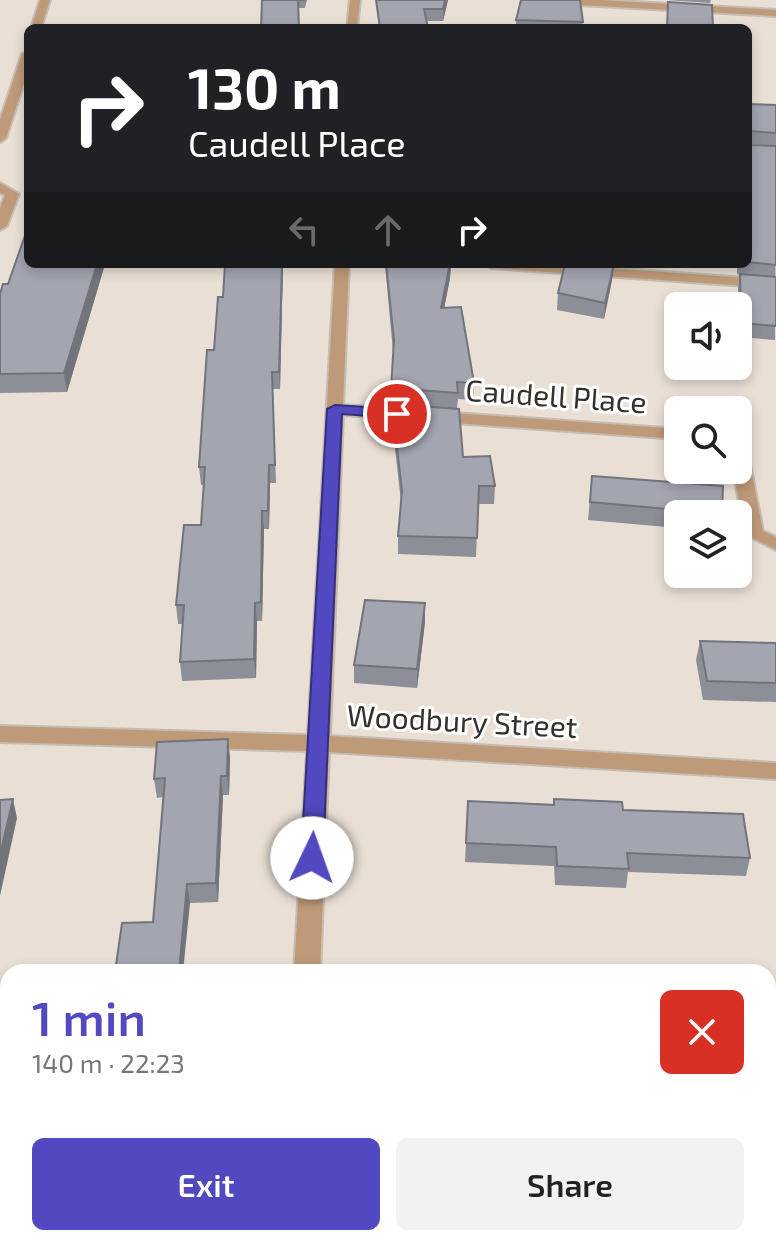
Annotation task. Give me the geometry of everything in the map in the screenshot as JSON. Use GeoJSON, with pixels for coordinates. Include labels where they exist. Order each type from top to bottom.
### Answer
{"type":"FeatureCollection","features":[{"type":"Feature","properties":{"kind":"street"},"geometry":{"type":"LineString","coordinates":[[37,24],[45,0]]}},
{"type":"Feature","properties":{"kind":"street"},"geometry":{"type":"LineString","coordinates":[[352,24],[355,0]]}},
{"type":"Feature","properties":{"kind":"street"},"geometry":{"type":"LineString","coordinates":[[544,0],[776,13]]}},
{"type":"Feature","properties":{"kind":"street"},"geometry":{"type":"LineString","coordinates":[[0,138],[6,104],[24,63]]}},
{"type":"Feature","properties":{"kind":"street"},"geometry":{"type":"LineString","coordinates":[[0,187],[12,194],[0,226]]}},
{"type":"Feature","properties":{"kind":"street"},"geometry":{"type":"LineString","coordinates":[[307,964],[342,268]]}},
{"type":"Feature","properties":{"kind":"street"},"geometry":{"type":"LineString","coordinates":[[548,268],[776,284]]}},
{"type":"Feature","properties":{"kind":"street","name":"Caudell Place"},"geometry":{"type":"LineString","coordinates":[[335,409],[664,433]]}},
{"type":"Feature","properties":{"kind":"street"},"geometry":{"type":"LineString","coordinates":[[745,484],[754,534],[776,544]]}},
{"type":"Feature","properties":{"kind":"street","name":"Woodbury Street"},"geometry":{"type":"LineString","coordinates":[[0,734],[317,743],[776,771]]}},
{"type":"Feature","properties":{"kind":"building"},"geometry":{"type":"Polygon","coordinates":[[[262,0],[298,0],[299,24],[261,24],[262,0]]]}},
{"type":"Feature","properties":{"kind":"building"},"geometry":{"type":"Polygon","coordinates":[[[376,0],[445,0],[443,9],[424,9],[427,24],[379,24],[376,0]]]}},
{"type":"Feature","properties":{"kind":"building"},"geometry":{"type":"Polygon","coordinates":[[[521,0],[580,0],[583,22],[516,20],[521,0]]]}},
{"type":"Feature","properties":{"kind":"building"},"geometry":{"type":"Polygon","coordinates":[[[668,2],[712,5],[713,24],[667,24],[668,2]]]}},
{"type":"Feature","properties":{"kind":"building"},"geometry":{"type":"Polygon","coordinates":[[[752,104],[776,105],[776,133],[752,131],[752,104]]]}},
{"type":"Feature","properties":{"kind":"building"},"geometry":{"type":"Polygon","coordinates":[[[752,145],[776,146],[776,265],[752,262],[752,145]]]}},
{"type":"Feature","properties":{"kind":"building"},"geometry":{"type":"Polygon","coordinates":[[[24,238],[24,268],[96,268],[64,373],[0,374],[0,294],[3,284],[8,284],[24,238]]]}},
{"type":"Feature","properties":{"kind":"building"},"geometry":{"type":"Polygon","coordinates":[[[225,268],[282,268],[279,372],[272,372],[275,465],[269,465],[268,511],[262,511],[261,602],[255,603],[254,659],[180,662],[184,605],[176,605],[184,525],[201,525],[205,467],[199,467],[207,350],[214,350],[218,297],[223,297],[225,268]]]}},
{"type":"Feature","properties":{"kind":"building"},"geometry":{"type":"Polygon","coordinates":[[[386,268],[449,268],[441,308],[461,307],[474,383],[457,382],[458,393],[391,388],[394,340],[386,268]]]}},
{"type":"Feature","properties":{"kind":"building"},"geometry":{"type":"Polygon","coordinates":[[[564,268],[613,268],[605,303],[558,293],[564,268]]]}},
{"type":"Feature","properties":{"kind":"building"},"geometry":{"type":"Polygon","coordinates":[[[740,274],[776,277],[776,326],[752,324],[752,292],[740,292],[740,274]]]}},
{"type":"Feature","properties":{"kind":"building"},"geometry":{"type":"Polygon","coordinates":[[[392,404],[459,409],[463,457],[490,456],[495,486],[479,486],[477,538],[398,536],[402,491],[392,404]]]}},
{"type":"Feature","properties":{"kind":"building"},"geometry":{"type":"Polygon","coordinates":[[[592,476],[664,481],[664,484],[723,486],[722,500],[664,500],[664,509],[590,502],[592,476]]]}},
{"type":"Feature","properties":{"kind":"building"},"geometry":{"type":"Polygon","coordinates":[[[365,600],[425,603],[417,669],[354,665],[365,600]]]}},
{"type":"Feature","properties":{"kind":"building"},"geometry":{"type":"Polygon","coordinates":[[[700,641],[776,643],[776,683],[707,681],[700,641]]]}},
{"type":"Feature","properties":{"kind":"building"},"geometry":{"type":"Polygon","coordinates":[[[228,739],[227,776],[221,776],[216,883],[187,884],[180,964],[116,964],[122,923],[153,922],[165,778],[154,779],[157,742],[228,739]]]}},
{"type":"Feature","properties":{"kind":"building"},"geometry":{"type":"Polygon","coordinates":[[[13,799],[0,855],[0,800],[13,799]]]}},
{"type":"Feature","properties":{"kind":"building"},"geometry":{"type":"Polygon","coordinates":[[[554,799],[622,802],[623,810],[743,814],[750,858],[627,853],[629,869],[557,866],[556,847],[466,843],[468,801],[554,805],[554,799]]]}},
{"type":"Feature","properties":{"kind":"route"},"geometry":{"type":"LineString","coordinates":[[312,858],[335,409],[397,414]]}}]}
